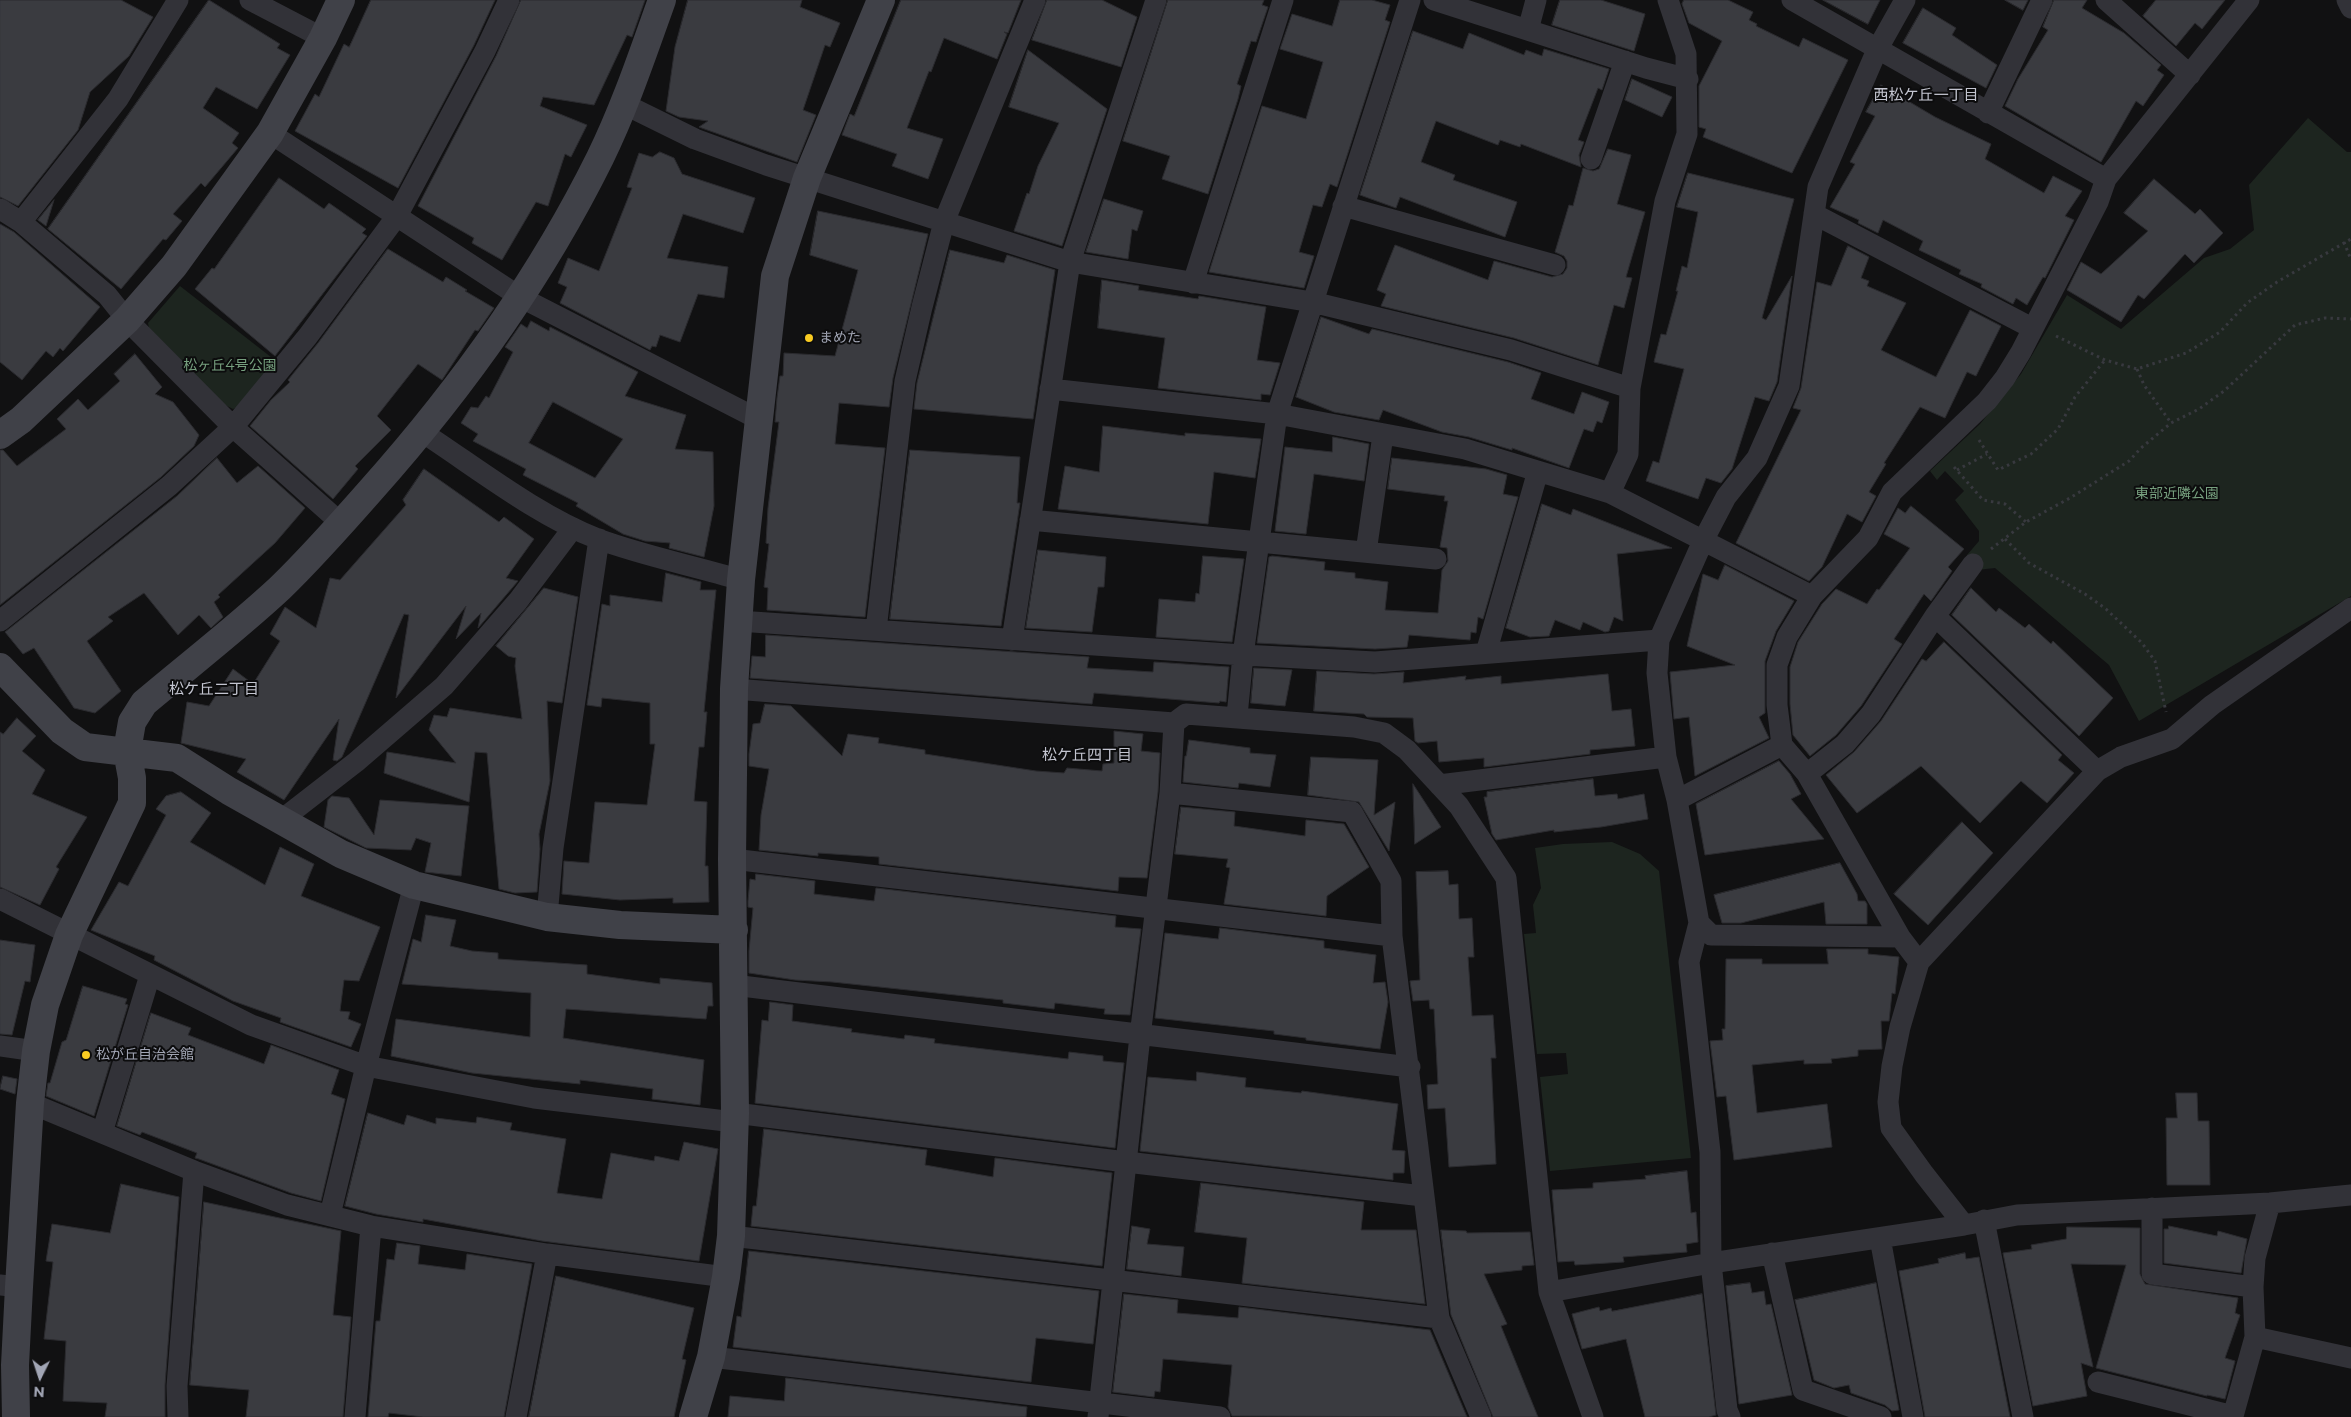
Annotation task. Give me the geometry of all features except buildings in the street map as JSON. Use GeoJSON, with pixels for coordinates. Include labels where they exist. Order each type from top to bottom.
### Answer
{"type":"FeatureCollection","features":[{"type":"Feature","properties":{"kind":"street"},"geometry":{"type":"LineString","coordinates":[[21,222],[118,99],[178,0]]}},
{"type":"Feature","properties":{"kind":"street"},"geometry":{"type":"LineString","coordinates":[[250,0],[323,38]]}},
{"type":"Feature","properties":{"kind":"street"},"geometry":{"type":"LineString","coordinates":[[0,435],[21,420],[127,320],[174,266],[270,133],[323,38],[341,0]]}},
{"type":"Feature","properties":{"kind":"street"},"geometry":{"type":"LineString","coordinates":[[0,621],[169,486],[233,426],[308,336],[397,216],[485,51],[509,0]]}},
{"type":"Feature","properties":{"kind":"street"},"geometry":{"type":"LineString","coordinates":[[16,1417],[10,1286],[36,1051],[45,1005],[69,934],[132,803],[132,778],[127,751],[132,722],[144,703],[279,588],[342,524],[422,432],[485,349],[556,241],[601,157],[624,104],[662,0]]}},
{"type":"Feature","properties":{"kind":"street"},"geometry":{"type":"LineString","coordinates":[[693,1417],[711,1357],[726,1277],[731,1236],[734,1118],[732,858],[734,688],[741,580],[775,276],[807,178],[881,0]]}},
{"type":"Feature","properties":{"kind":"street"},"geometry":{"type":"LineString","coordinates":[[876,630],[905,381],[944,222],[1036,0]]}},
{"type":"Feature","properties":{"kind":"street"},"geometry":{"type":"LineString","coordinates":[[1012,640],[1070,262],[1156,0]]}},
{"type":"Feature","properties":{"kind":"street"},"geometry":{"type":"LineString","coordinates":[[1193,283],[1283,0]]}},
{"type":"Feature","properties":{"kind":"street"},"geometry":{"type":"LineString","coordinates":[[1237,716],[1258,541],[1277,414],[1410,0]]}},
{"type":"Feature","properties":{"kind":"street"},"geometry":{"type":"LineString","coordinates":[[1434,0],[1625,61],[1688,79]]}},
{"type":"Feature","properties":{"kind":"street"},"geometry":{"type":"LineString","coordinates":[[1528,30],[1536,0]]}},
{"type":"Feature","properties":{"kind":"street"},"geometry":{"type":"LineString","coordinates":[[1610,493],[1628,454],[1630,388],[1665,201],[1687,134],[1688,79],[1686,54],[1668,0]]}},
{"type":"Feature","properties":{"kind":"street"},"geometry":{"type":"LineString","coordinates":[[1792,0],[2106,179]]}},
{"type":"Feature","properties":{"kind":"street"},"geometry":{"type":"LineString","coordinates":[[1730,1417],[1727,1410],[1711,1263],[1710,1152],[1689,962],[1698,923],[1677,800],[1666,757],[1657,673],[1659,640],[1703,541],[1726,497],[1757,458],[1789,386],[1818,187],[1877,50],[1905,0]]}},
{"type":"Feature","properties":{"kind":"street"},"geometry":{"type":"LineString","coordinates":[[1988,112],[2042,0]]}},
{"type":"Feature","properties":{"kind":"street"},"geometry":{"type":"LineString","coordinates":[[2106,0],[2190,75]]}},
{"type":"Feature","properties":{"kind":"street"},"geometry":{"type":"LineString","coordinates":[[1920,962],[1900,937],[1807,774],[1782,744],[1777,666],[1787,638],[1812,596],[1868,538],[1892,492],[1987,401],[2005,378],[2021,352],[2098,202],[2106,179],[2249,0]]}},
{"type":"Feature","properties":{"kind":"street"},"geometry":{"type":"LineString","coordinates":[[2347,0],[2351,8]]}},
{"type":"Feature","properties":{"kind":"street"},"geometry":{"type":"LineString","coordinates":[[1591,159],[1625,61]]}},
{"type":"Feature","properties":{"kind":"street"},"geometry":{"type":"LineString","coordinates":[[624,104],[695,139],[807,178],[1070,262],[1312,302],[1511,350],[1630,388]]}},
{"type":"Feature","properties":{"kind":"street"},"geometry":{"type":"LineString","coordinates":[[270,133],[520,297],[758,419]]}},
{"type":"Feature","properties":{"kind":"street"},"geometry":{"type":"LineString","coordinates":[[1343,206],[1555,265]]}},
{"type":"Feature","properties":{"kind":"street"},"geometry":{"type":"LineString","coordinates":[[0,209],[21,222],[107,295],[127,320],[233,426],[342,524]]}},
{"type":"Feature","properties":{"kind":"street"},"geometry":{"type":"LineString","coordinates":[[1814,214],[2032,328]]}},
{"type":"Feature","properties":{"kind":"street"},"geometry":{"type":"LineString","coordinates":[[1050,388],[1277,414],[1465,450],[1610,493],[1812,596]]}},
{"type":"Feature","properties":{"kind":"street"},"geometry":{"type":"LineString","coordinates":[[422,432],[525,500],[573,528],[599,539],[741,580]]}},
{"type":"Feature","properties":{"kind":"street"},"geometry":{"type":"LineString","coordinates":[[1366,552],[1383,435]]}},
{"type":"Feature","properties":{"kind":"street"},"geometry":{"type":"LineString","coordinates":[[1486,653],[1538,471]]}},
{"type":"Feature","properties":{"kind":"street"},"geometry":{"type":"LineString","coordinates":[[1030,520],[1436,559]]}},
{"type":"Feature","properties":{"kind":"street"},"geometry":{"type":"LineString","coordinates":[[280,821],[356,762],[444,686],[518,601],[573,528]]}},
{"type":"Feature","properties":{"kind":"street"},"geometry":{"type":"LineString","coordinates":[[547,918],[553,848],[599,539]]}},
{"type":"Feature","properties":{"kind":"street"},"geometry":{"type":"LineString","coordinates":[[1807,774],[1845,744],[1870,714],[1935,616],[1973,564]]}},
{"type":"Feature","properties":{"kind":"street"},"geometry":{"type":"LineString","coordinates":[[2023,1417],[1974,1223],[1924,1174],[1891,1128],[1888,1102],[1892,1066],[1900,1027],[1920,962],[2097,771],[2121,757],[2172,739],[2212,704],[2351,608]]}},
{"type":"Feature","properties":{"kind":"street"},"geometry":{"type":"LineString","coordinates":[[1935,616],[2097,771]]}},
{"type":"Feature","properties":{"kind":"street"},"geometry":{"type":"LineString","coordinates":[[738,620],[1012,640],[1374,662],[1659,640]]}},
{"type":"Feature","properties":{"kind":"street"},"geometry":{"type":"LineString","coordinates":[[0,667],[62,731],[85,747],[177,758],[280,821],[341,854],[414,885],[547,918],[620,925],[734,930]]}},
{"type":"Feature","properties":{"kind":"street"},"geometry":{"type":"LineString","coordinates":[[734,688],[1174,723],[1186,714],[1237,716],[1354,727],[1384,733],[1407,750],[1459,806],[1506,878],[1549,1292],[1593,1417]]}},
{"type":"Feature","properties":{"kind":"street"},"geometry":{"type":"LineString","coordinates":[[1099,1410],[1140,1036],[1170,793],[1174,723]]}},
{"type":"Feature","properties":{"kind":"street"},"geometry":{"type":"LineString","coordinates":[[1677,800],[1782,744]]}},
{"type":"Feature","properties":{"kind":"street"},"geometry":{"type":"LineString","coordinates":[[1439,785],[1666,757]]}},
{"type":"Feature","properties":{"kind":"street"},"geometry":{"type":"LineString","coordinates":[[1170,793],[1352,812],[1391,881],[1392,936],[1410,1067],[1423,1196],[1439,1318],[1481,1417]]}},
{"type":"Feature","properties":{"kind":"street"},"geometry":{"type":"LineString","coordinates":[[732,858],[1392,936]]}},
{"type":"Feature","properties":{"kind":"street"},"geometry":{"type":"LineString","coordinates":[[330,1215],[366,1066],[414,885]]}},
{"type":"Feature","properties":{"kind":"street"},"geometry":{"type":"LineString","coordinates":[[0,899],[251,1025],[366,1066],[534,1098],[734,1118],[1423,1196]]}},
{"type":"Feature","properties":{"kind":"street"},"geometry":{"type":"LineString","coordinates":[[1698,923],[1711,935],[1900,937]]}},
{"type":"Feature","properties":{"kind":"street"},"geometry":{"type":"LineString","coordinates":[[102,1133],[150,975]]}},
{"type":"Feature","properties":{"kind":"street"},"geometry":{"type":"LineString","coordinates":[[733,986],[1410,1067]]}},
{"type":"Feature","properties":{"kind":"street"},"geometry":{"type":"LineString","coordinates":[[0,1046],[36,1051]]}},
{"type":"Feature","properties":{"kind":"street"},"geometry":{"type":"LineString","coordinates":[[30,1103],[194,1171],[286,1205],[371,1226],[547,1254],[726,1277]]}},
{"type":"Feature","properties":{"kind":"street"},"geometry":{"type":"LineString","coordinates":[[178,1417],[177,1386],[194,1171]]}},
{"type":"Feature","properties":{"kind":"street"},"geometry":{"type":"LineString","coordinates":[[1549,1292],[1711,1263],[2017,1215],[2270,1203],[2351,1195]]}},
{"type":"Feature","properties":{"kind":"street"},"geometry":{"type":"LineString","coordinates":[[2098,1382],[2233,1417],[2255,1337],[2253,1287],[2255,1258],[2270,1203]]}},
{"type":"Feature","properties":{"kind":"street"},"geometry":{"type":"LineString","coordinates":[[2152,1208],[2152,1274],[2253,1287]]}},
{"type":"Feature","properties":{"kind":"street"},"geometry":{"type":"LineString","coordinates":[[355,1417],[371,1226]]}},
{"type":"Feature","properties":{"kind":"street"},"geometry":{"type":"LineString","coordinates":[[731,1236],[1439,1318]]}},
{"type":"Feature","properties":{"kind":"street"},"geometry":{"type":"LineString","coordinates":[[1880,1238],[1913,1417]]}},
{"type":"Feature","properties":{"kind":"street"},"geometry":{"type":"LineString","coordinates":[[1772,1253],[1803,1390],[1881,1417]]}},
{"type":"Feature","properties":{"kind":"street"},"geometry":{"type":"LineString","coordinates":[[516,1417],[547,1254]]}},
{"type":"Feature","properties":{"kind":"street"},"geometry":{"type":"LineString","coordinates":[[2255,1337],[2351,1358]]}},
{"type":"Feature","properties":{"kind":"street"},"geometry":{"type":"LineString","coordinates":[[711,1357],[1099,1410],[1220,1417]]}},
{"type":"Feature","properties":{"kind":"path"},"geometry":{"type":"LineString","coordinates":[[2076,346],[2104,360],[2137,369],[2186,353],[2220,332],[2247,303],[2277,282],[2319,260],[2344,242],[2351,240]]}},
{"type":"Feature","properties":{"kind":"path"},"geometry":{"type":"LineString","coordinates":[[2344,242],[2351,260]]}},
{"type":"Feature","properties":{"kind":"path"},"geometry":{"type":"LineString","coordinates":[[1973,564],[2026,522],[2070,498],[2129,461],[2141,448],[2171,423],[2199,409],[2224,392],[2295,325],[2325,318],[2351,319]]}},
{"type":"Feature","properties":{"kind":"path"},"geometry":{"type":"LineString","coordinates":[[1968,420],[1986,454],[1998,470],[2031,454],[2058,428],[2075,396],[2104,360]]}},
{"type":"Feature","properties":{"kind":"path"},"geometry":{"type":"LineString","coordinates":[[2137,369],[2144,385],[2171,423]]}},
{"type":"Feature","properties":{"kind":"path"},"geometry":{"type":"LineString","coordinates":[[1938,450],[1982,500],[2005,504],[2026,522]]}},
{"type":"Feature","properties":{"kind":"path"},"geometry":{"type":"LineString","coordinates":[[1957,470],[1986,454]]}},
{"type":"Feature","properties":{"kind":"path"},"geometry":{"type":"LineString","coordinates":[[2005,539],[2029,562],[2085,594],[2106,609],[2142,643],[2155,660],[2172,739]]}},
{"type":"Feature","properties":{"kind":"green space","name":"東部近隣公園"},"geometry":{"type":"Polygon","coordinates":[[[2308,118],[2347,152],[2351,152],[2351,596],[2139,721],[2109,665],[1995,568],[1977,570],[1967,555],[1979,541],[1979,531],[1955,500],[1964,491],[1945,471],[1937,480],[1930,471],[1980,424],[2021,374],[2067,295],[2121,329],[2204,258],[2230,249],[2254,230],[2249,185],[2308,118]]]}},
{"type":"Feature","properties":{"kind":"green space","name":"松ヶ丘4号公園"},"geometry":{"type":"Polygon","coordinates":[[[180,286],[276,361],[240,406],[233,409],[225,405],[150,334],[148,323],[180,286]]]}},
{"type":"Feature","properties":{"kind":"green space"},"geometry":{"type":"Polygon","coordinates":[[[1612,842],[1640,854],[1659,871],[1691,1158],[1550,1171],[1540,1077],[1568,1074],[1566,1053],[1537,1054],[1524,934],[1536,933],[1533,905],[1541,888],[1535,848],[1563,844],[1612,842]]]}},
{"type":"Feature","properties":{"kind":"place","name":"まめた"},"geometry":{"type":"Point","coordinates":[809,338]}},
{"type":"Feature","properties":{"kind":"place","name":"松が丘自治会館"},"geometry":{"type":"Point","coordinates":[86,1055]}},
{"type":"Feature","properties":{"kind":"district","name":"西松ケ丘一丁目"},"geometry":{"type":"Point","coordinates":[1926,96]}},
{"type":"Feature","properties":{"kind":"district","name":"松ケ丘二丁目"},"geometry":{"type":"Point","coordinates":[214,690]}},
{"type":"Feature","properties":{"kind":"district","name":"松ケ丘四丁目"},"geometry":{"type":"Point","coordinates":[1087,756]}}]}
